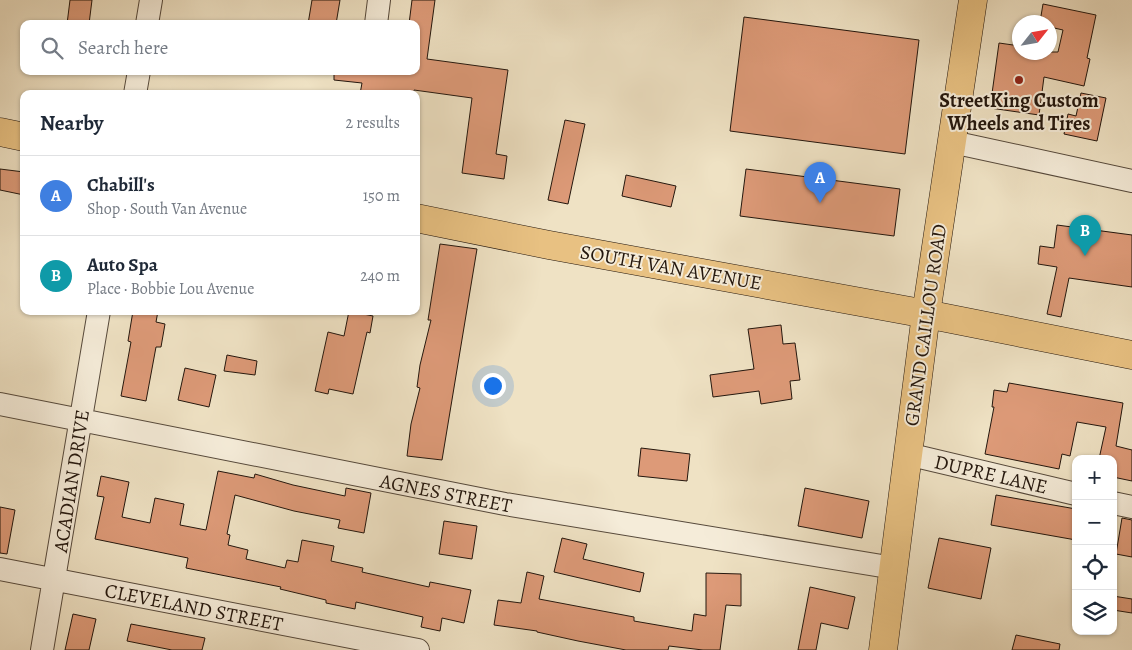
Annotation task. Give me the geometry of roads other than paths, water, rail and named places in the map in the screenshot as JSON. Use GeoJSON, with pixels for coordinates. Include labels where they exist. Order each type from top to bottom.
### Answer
{"type":"FeatureCollection","features":[{"type":"Feature","properties":{"kind":"main road","name":"GRAND CAILLOU ROAD"},"geometry":{"type":"LineString","coordinates":[[883,650],[926,314],[973,0]]}},
{"type":"Feature","properties":{"kind":"main road"},"geometry":{"type":"LineString","coordinates":[[0,132],[20,136]]}},
{"type":"Feature","properties":{"kind":"main road","name":"SOUTH VAN AVENUE"},"geometry":{"type":"LineString","coordinates":[[420,219],[549,245],[926,314],[1132,356]]}},
{"type":"Feature","properties":{"kind":"street"},"geometry":{"type":"LineString","coordinates":[[148,20],[151,0]]}},
{"type":"Feature","properties":{"kind":"street"},"geometry":{"type":"LineString","coordinates":[[376,20],[379,0]]}},
{"type":"Feature","properties":{"kind":"street"},"geometry":{"type":"LineString","coordinates":[[136,90],[138,75]]}},
{"type":"Feature","properties":{"kind":"street"},"geometry":{"type":"LineString","coordinates":[[952,142],[1132,181]]}},
{"type":"Feature","properties":{"kind":"street","name":"ACADIAN DRIVE"},"geometry":{"type":"LineString","coordinates":[[42,650],[98,315]]}},
{"type":"Feature","properties":{"kind":"street","name":"AGNES STREET"},"geometry":{"type":"LineString","coordinates":[[0,404],[505,504],[894,568]]}},
{"type":"Feature","properties":{"kind":"street","name":"DUPRE LANE"},"geometry":{"type":"LineString","coordinates":[[907,454],[1072,493]]}},
{"type":"Feature","properties":{"kind":"street"},"geometry":{"type":"LineString","coordinates":[[1117,503],[1132,507]]}},
{"type":"Feature","properties":{"kind":"street","name":"CLEVELAND STREET"},"geometry":{"type":"LineString","coordinates":[[0,569],[418,650]]}},
{"type":"Feature","properties":{"kind":"place","name":"StreetKing Custom Wheels and Tires"},"geometry":{"type":"Point","coordinates":[1019,80]}},
{"type":"Feature","properties":{"kind":"place","name":"Chabill's"},"geometry":{"type":"Point","coordinates":[820,203]}},
{"type":"Feature","properties":{"kind":"place","name":"Auto Spa"},"geometry":{"type":"Point","coordinates":[1085,256]}}]}
